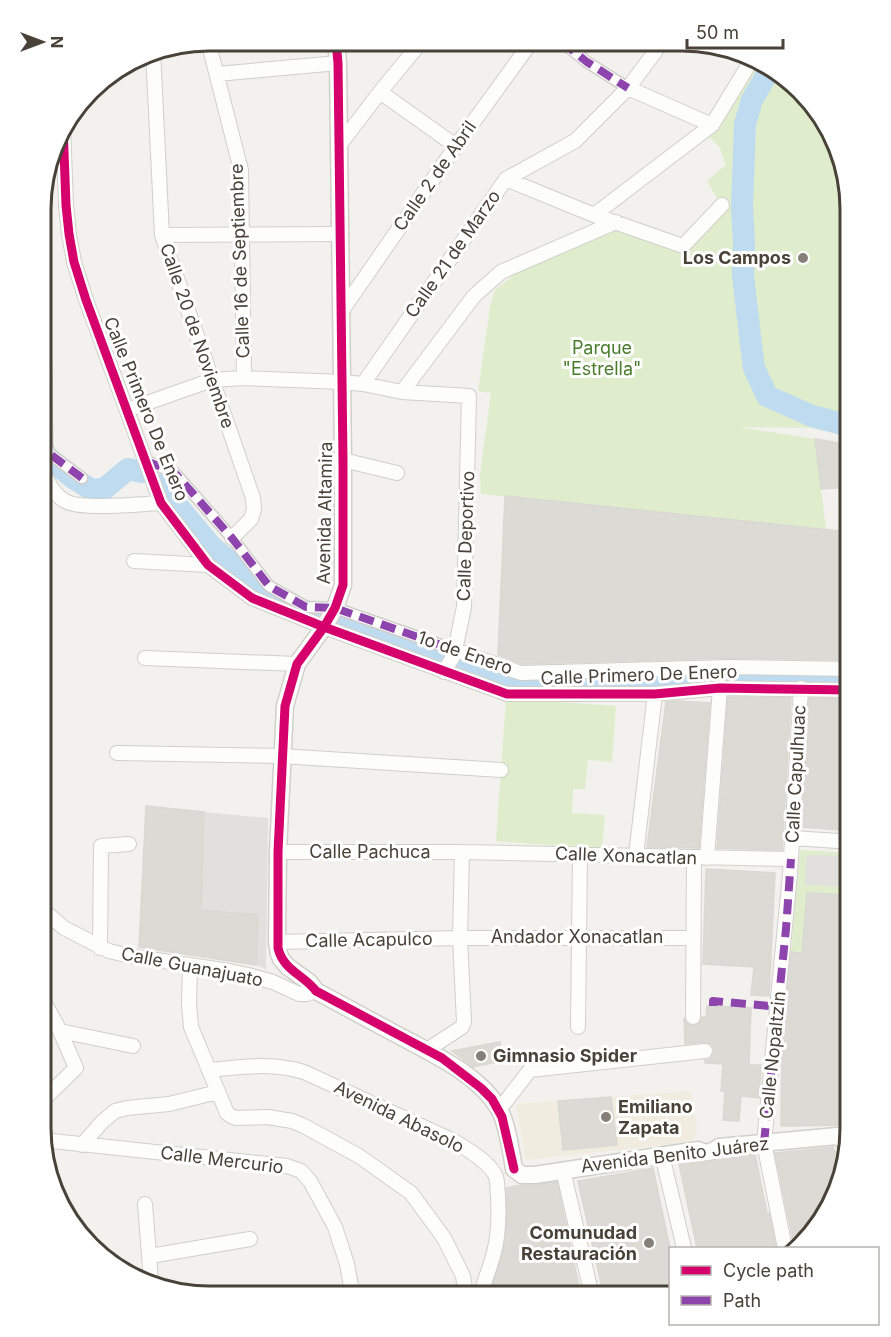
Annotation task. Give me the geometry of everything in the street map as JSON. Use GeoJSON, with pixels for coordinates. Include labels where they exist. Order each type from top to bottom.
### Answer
{"type":"FeatureCollection","features":[{"type":"Feature","properties":{"kind":"street","name":"Calle 16 de Septiembre"},"geometry":{"type":"LineString","coordinates":[[211,51],[241,170],[244,378]]}},
{"type":"Feature","properties":{"kind":"street","name":"Avenida Altamira"},"geometry":{"type":"LineString","coordinates":[[337,51],[343,585],[335,608],[324,627],[297,664],[285,706],[281,756],[277,942],[279,954],[284,963],[309,982],[316,991],[442,1058],[487,1094],[499,1110]]}},
{"type":"Feature","properties":{"kind":"street"},"geometry":{"type":"LineString","coordinates":[[338,147],[414,51]]}},
{"type":"Feature","properties":{"kind":"street","name":"Calle 2 de Abril"},"geometry":{"type":"LineString","coordinates":[[340,312],[525,51]]}},
{"type":"Feature","properties":{"kind":"street"},"geometry":{"type":"LineString","coordinates":[[573,51],[628,88],[712,125]]}},
{"type":"Feature","properties":{"kind":"street","name":"Calle 21 de Marzo"},"geometry":{"type":"LineString","coordinates":[[363,384],[506,179],[575,141],[628,88],[656,51]]}},
{"type":"Feature","properties":{"kind":"street","name":"Calle 20 de Noviembre"},"geometry":{"type":"LineString","coordinates":[[153,61],[162,235],[253,498],[254,509],[250,519],[232,538]]}},
{"type":"Feature","properties":{"kind":"street"},"geometry":{"type":"LineString","coordinates":[[217,74],[338,63]]}},
{"type":"Feature","properties":{"kind":"street"},"geometry":{"type":"LineString","coordinates":[[594,215],[712,125],[749,66]]}},
{"type":"Feature","properties":{"kind":"street"},"geometry":{"type":"LineString","coordinates":[[380,92],[456,146]]}},
{"type":"Feature","properties":{"kind":"street","name":"Calle Primero De Enero"},"geometry":{"type":"LineString","coordinates":[[64,146],[66,204],[74,262],[162,503],[208,565],[252,598],[507,694],[655,694],[720,688],[840,690]]}},
{"type":"Feature","properties":{"kind":"street"},"geometry":{"type":"LineString","coordinates":[[506,179],[594,215],[683,246],[722,205]]}},
{"type":"Feature","properties":{"kind":"street"},"geometry":{"type":"LineString","coordinates":[[127,410],[212,380],[244,378],[342,382],[402,392],[474,296],[501,272],[616,222]]}},
{"type":"Feature","properties":{"kind":"street"},"geometry":{"type":"LineString","coordinates":[[162,235],[339,234]]}},
{"type":"Feature","properties":{"kind":"street","name":"Calle Deportivo"},"geometry":{"type":"LineString","coordinates":[[402,392],[469,396],[464,607],[454,652],[446,670]]}},
{"type":"Feature","properties":{"kind":"street"},"geometry":{"type":"LineString","coordinates":[[51,455],[82,478]]}},
{"type":"Feature","properties":{"kind":"street"},"geometry":{"type":"LineString","coordinates":[[343,460],[397,473]]}},
{"type":"Feature","properties":{"kind":"street","name":"Calle Primero De Enero"},"geometry":{"type":"LineString","coordinates":[[146,461],[174,472],[232,538],[269,586],[306,607],[335,608]]}},
{"type":"Feature","properties":{"kind":"street"},"geometry":{"type":"LineString","coordinates":[[51,487],[54,493],[67,502],[84,506],[162,503]]}},
{"type":"Feature","properties":{"kind":"street"},"geometry":{"type":"LineString","coordinates":[[134,561],[208,565]]}},
{"type":"Feature","properties":{"kind":"street","name":"1o de Enero"},"geometry":{"type":"LineString","coordinates":[[335,608],[454,652],[521,673],[729,667],[840,669]]}},
{"type":"Feature","properties":{"kind":"street"},"geometry":{"type":"LineString","coordinates":[[145,658],[297,664]]}},
{"type":"Feature","properties":{"kind":"street"},"geometry":{"type":"LineString","coordinates":[[693,1017],[693,938],[720,688]]}},
{"type":"Feature","properties":{"kind":"street","name":"Calle Capulhuac"},"geometry":{"type":"LineString","coordinates":[[791,860],[801,688]]}},
{"type":"Feature","properties":{"kind":"street"},"geometry":{"type":"LineString","coordinates":[[636,855],[655,694]]}},
{"type":"Feature","properties":{"kind":"street"},"geometry":{"type":"LineString","coordinates":[[117,753],[281,756],[501,770]]}},
{"type":"Feature","properties":{"kind":"street"},"geometry":{"type":"LineString","coordinates":[[793,838],[840,841]]}},
{"type":"Feature","properties":{"kind":"street"},"geometry":{"type":"LineString","coordinates":[[100,948],[101,846],[129,844]]}},
{"type":"Feature","properties":{"kind":"street","name":"Calle Pachuca"},"geometry":{"type":"LineString","coordinates":[[278,852],[462,852]]}},
{"type":"Feature","properties":{"kind":"street"},"geometry":{"type":"LineString","coordinates":[[427,1050],[462,1027],[464,1022],[460,938],[462,852]]}},
{"type":"Feature","properties":{"kind":"street","name":"Calle Xonacatlan"},"geometry":{"type":"LineString","coordinates":[[462,852],[791,860]]}},
{"type":"Feature","properties":{"kind":"street"},"geometry":{"type":"LineString","coordinates":[[578,1028],[580,854]]}},
{"type":"Feature","properties":{"kind":"street","name":"Calle Nopaltzin"},"geometry":{"type":"LineString","coordinates":[[785,1247],[764,1143],[791,860]]}},
{"type":"Feature","properties":{"kind":"street","name":"Calle Guanajuato"},"geometry":{"type":"LineString","coordinates":[[51,917],[64,928],[100,948],[123,955],[229,971],[262,979],[299,994],[316,991]]}},
{"type":"Feature","properties":{"kind":"street","name":"Calle Acapulco"},"geometry":{"type":"LineString","coordinates":[[277,942],[460,938]]}},
{"type":"Feature","properties":{"kind":"street","name":"Andador Xonacatlan"},"geometry":{"type":"LineString","coordinates":[[460,938],[693,938]]}},
{"type":"Feature","properties":{"kind":"street"},"geometry":{"type":"LineString","coordinates":[[190,965],[191,1027],[227,1113],[236,1118],[268,1117],[297,1123],[359,1156],[411,1193],[444,1238],[463,1276],[464,1286]]}},
{"type":"Feature","properties":{"kind":"street"},"geometry":{"type":"LineString","coordinates":[[51,1014],[76,1068],[51,1092]]}},
{"type":"Feature","properties":{"kind":"street"},"geometry":{"type":"LineString","coordinates":[[60,1031],[133,1046]]}},
{"type":"Feature","properties":{"kind":"street"},"geometry":{"type":"LineString","coordinates":[[484,1286],[496,1245],[498,1205],[496,1178],[514,1169],[499,1110],[530,1070],[705,1051]]}},
{"type":"Feature","properties":{"kind":"street","name":"Avenida Abasolo"},"geometry":{"type":"LineString","coordinates":[[209,1070],[269,1065],[304,1072],[454,1141],[469,1150],[490,1168],[496,1178]]}},
{"type":"Feature","properties":{"kind":"street"},"geometry":{"type":"LineString","coordinates":[[82,1145],[115,1111],[169,1104],[218,1092]]}},
{"type":"Feature","properties":{"kind":"street","name":"Avenida Benito Juárez"},"geometry":{"type":"LineString","coordinates":[[514,1169],[526,1176],[698,1150],[710,1153],[719,1148],[764,1143],[840,1139]]}},
{"type":"Feature","properties":{"kind":"street","name":"Calle Mercurio"},"geometry":{"type":"LineString","coordinates":[[51,1141],[286,1166],[301,1171],[310,1181],[335,1227],[347,1264],[351,1286]]}},
{"type":"Feature","properties":{"kind":"street"},"geometry":{"type":"LineString","coordinates":[[662,1155],[684,1247]]}},
{"type":"Feature","properties":{"kind":"street"},"geometry":{"type":"LineString","coordinates":[[562,1170],[590,1286]]}},
{"type":"Feature","properties":{"kind":"street"},"geometry":{"type":"LineString","coordinates":[[145,1204],[151,1275]]}},
{"type":"Feature","properties":{"kind":"street"},"geometry":{"type":"LineString","coordinates":[[150,1256],[250,1239]]}},
{"type":"Feature","properties":{"kind":"shaded area"},"geometry":{"type":"Polygon","coordinates":[[[204,812],[268,818],[266,969],[256,965],[258,915],[201,910],[204,812]]]}},
{"type":"Feature","properties":{"kind":"shaded area"},"geometry":{"type":"Polygon","coordinates":[[[806,855],[840,856],[840,887],[805,885],[806,855]]]}},
{"type":"Feature","properties":{"kind":"shaded area","name":"Emiliano Zapata"},"geometry":{"type":"Polygon","coordinates":[[[691,1091],[697,1129],[694,1139],[674,1144],[526,1160],[516,1104],[691,1091]]]}},
{"type":"Feature","properties":{"kind":"green space","name":"Parque \"Estrella\""},"geometry":{"type":"Polygon","coordinates":[[[748,65],[761,72],[794,97],[819,130],[835,168],[840,198],[840,434],[812,428],[738,427],[815,439],[826,529],[481,494],[480,474],[491,393],[478,391],[490,307],[495,290],[537,257],[616,222],[683,246],[721,205],[707,181],[726,165],[720,148],[704,131],[748,65]]]}},
{"type":"Feature","properties":{"kind":"green space"},"geometry":{"type":"Polygon","coordinates":[[[840,485],[840,506],[839,506],[838,488],[840,485]]]}},
{"type":"Feature","properties":{"kind":"green space"},"geometry":{"type":"Polygon","coordinates":[[[506,698],[616,706],[612,762],[588,760],[585,789],[573,789],[572,813],[605,815],[602,849],[496,841],[506,698]]]}},
{"type":"Feature","properties":{"kind":"green space"},"geometry":{"type":"Polygon","coordinates":[[[800,850],[840,852],[840,954],[791,952],[800,850]]]}},
{"type":"Feature","properties":{"kind":"building"},"geometry":{"type":"Polygon","coordinates":[[[815,439],[840,443],[840,488],[821,489],[815,439]]]}},
{"type":"Feature","properties":{"kind":"building"},"geometry":{"type":"Polygon","coordinates":[[[505,496],[840,531],[840,660],[729,658],[522,664],[498,655],[505,496]]]}},
{"type":"Feature","properties":{"kind":"building"},"geometry":{"type":"Polygon","coordinates":[[[728,697],[791,698],[782,850],[717,848],[728,697]]]}},
{"type":"Feature","properties":{"kind":"building"},"geometry":{"type":"Polygon","coordinates":[[[809,698],[840,699],[840,830],[802,827],[809,698]]]}},
{"type":"Feature","properties":{"kind":"building"},"geometry":{"type":"Polygon","coordinates":[[[666,702],[710,703],[699,848],[647,847],[666,702]]]}},
{"type":"Feature","properties":{"kind":"building"},"geometry":{"type":"Polygon","coordinates":[[[146,806],[204,812],[201,910],[258,915],[256,965],[139,947],[146,806]]]}},
{"type":"Feature","properties":{"kind":"building"},"geometry":{"type":"Polygon","coordinates":[[[706,869],[775,873],[769,996],[751,995],[754,967],[703,964],[706,869]]]}},
{"type":"Feature","properties":{"kind":"building"},"geometry":{"type":"Polygon","coordinates":[[[807,893],[840,895],[840,1125],[781,1126],[782,1049],[791,952],[802,953],[807,893]]]}},
{"type":"Feature","properties":{"kind":"building"},"geometry":{"type":"Polygon","coordinates":[[[707,1006],[751,1008],[749,1065],[761,1065],[759,1098],[741,1096],[739,1121],[723,1120],[725,1091],[721,1091],[723,1064],[705,1063],[705,1060],[710,1059],[713,1055],[713,1046],[705,1042],[685,1044],[684,1018],[689,1025],[697,1025],[702,1017],[706,1017],[707,1006]]]}},
{"type":"Feature","properties":{"kind":"building","name":"Gimnasio Spider"},"geometry":{"type":"Polygon","coordinates":[[[500,1042],[503,1061],[473,1067],[452,1051],[500,1042]]]}},
{"type":"Feature","properties":{"kind":"building"},"geometry":{"type":"Polygon","coordinates":[[[611,1097],[617,1145],[563,1150],[558,1101],[611,1097]]]}},
{"type":"Feature","properties":{"kind":"building"},"geometry":{"type":"Polygon","coordinates":[[[833,1147],[837,1157],[824,1198],[813,1216],[793,1240],[775,1153],[833,1147]]]}},
{"type":"Feature","properties":{"kind":"building"},"geometry":{"type":"Polygon","coordinates":[[[755,1154],[776,1247],[697,1247],[679,1164],[709,1163],[755,1154]]]}},
{"type":"Feature","properties":{"kind":"building"},"geometry":{"type":"Polygon","coordinates":[[[653,1168],[670,1247],[669,1286],[602,1286],[578,1181],[653,1168]]]}},
{"type":"Feature","properties":{"kind":"building"},"geometry":{"type":"Polygon","coordinates":[[[557,1182],[579,1286],[492,1286],[505,1243],[506,1188],[557,1182]]]}},
{"type":"Feature","properties":{"kind":"waterway"},"geometry":{"type":"LineString","coordinates":[[766,76],[752,100],[745,124],[742,208],[743,275],[754,368],[767,396],[812,416],[840,423]]}},
{"type":"Feature","properties":{"kind":"waterway"},"geometry":{"type":"LineString","coordinates":[[51,460],[92,490],[104,489],[128,469],[142,472]]}},
{"type":"Feature","properties":{"kind":"waterway"},"geometry":{"type":"LineString","coordinates":[[160,485],[212,547],[275,600],[317,615],[341,620],[513,689],[718,680],[840,681]]}},
{"type":"Feature","properties":{"kind":"marked path"},"geometry":{"type":"LineString","coordinates":[[573,51],[628,88]]}},
{"type":"Feature","properties":{"kind":"marked path"},"geometry":{"type":"LineString","coordinates":[[51,455],[82,478]]}},
{"type":"Feature","properties":{"kind":"marked path"},"geometry":{"type":"LineString","coordinates":[[146,461],[174,472],[232,538],[269,586],[306,607],[335,608],[455,650]]}},
{"type":"Feature","properties":{"kind":"marked path"},"geometry":{"type":"LineString","coordinates":[[764,1143],[791,859]]}},
{"type":"Feature","properties":{"kind":"marked path"},"geometry":{"type":"LineString","coordinates":[[713,1006],[713,1001],[770,1006]]}},
{"type":"Feature","properties":{"kind":"cycle path"},"geometry":{"type":"LineString","coordinates":[[337,51],[343,585],[335,608],[324,627],[297,664],[285,706],[278,852],[278,948],[284,962],[316,991],[442,1058],[481,1088],[492,1099],[502,1117],[514,1169]]}},
{"type":"Feature","properties":{"kind":"cycle path"},"geometry":{"type":"LineString","coordinates":[[64,146],[66,205],[74,262],[161,503],[208,565],[252,598],[507,694],[655,694],[720,688],[840,690]]}},
{"type":"Feature","properties":{"kind":"place","name":"Los Campos"},"geometry":{"type":"Point","coordinates":[803,258]}},
{"type":"Feature","properties":{"kind":"place","name":"Gimnasio Spider"},"geometry":{"type":"Point","coordinates":[481,1056]}},
{"type":"Feature","properties":{"kind":"place","name":"Emiliano Zapata"},"geometry":{"type":"Point","coordinates":[606,1117]}},
{"type":"Feature","properties":{"kind":"place","name":"Comunudad Restauración"},"geometry":{"type":"Point","coordinates":[649,1243]}}]}
